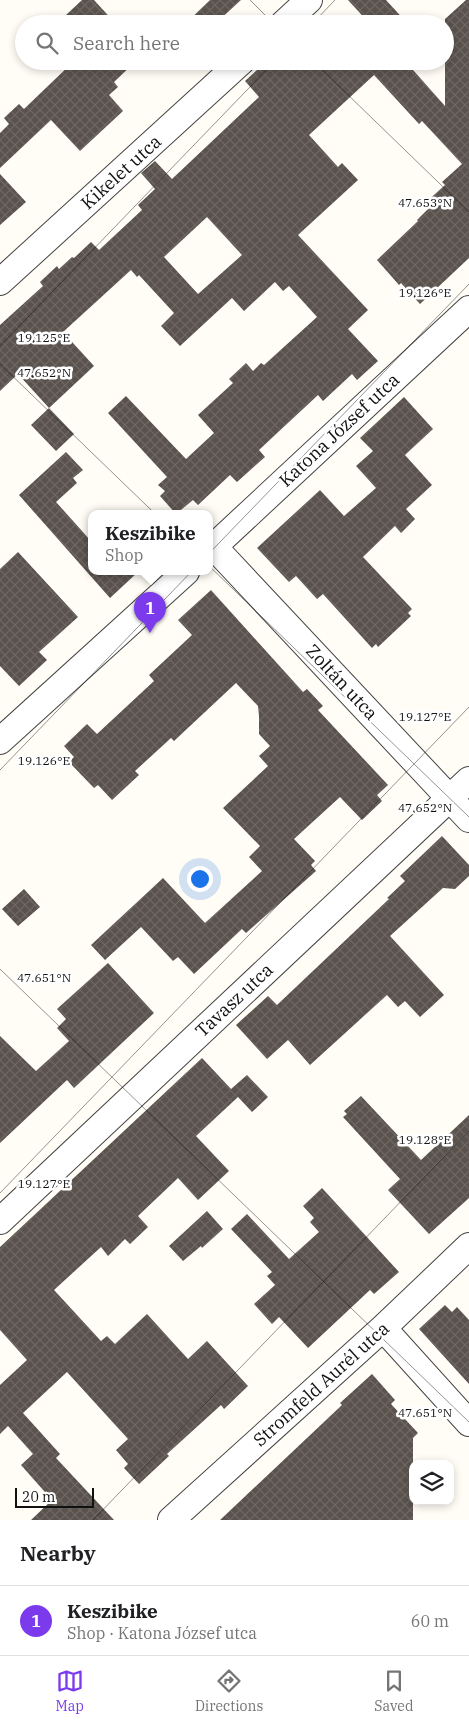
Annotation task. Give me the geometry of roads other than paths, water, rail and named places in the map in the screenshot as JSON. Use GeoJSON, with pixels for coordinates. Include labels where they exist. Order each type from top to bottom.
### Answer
{"type":"FeatureCollection","features":[{"type":"Feature","properties":{"kind":"street"},"geometry":{"type":"LineString","coordinates":[[293,15],[309,0]]}},
{"type":"Feature","properties":{"kind":"street","name":"Kikelet utca"},"geometry":{"type":"LineString","coordinates":[[0,282],[232,70]]}},
{"type":"Feature","properties":{"kind":"street","name":"Katona József utca"},"geometry":{"type":"LineString","coordinates":[[213,547],[469,309]]}},
{"type":"Feature","properties":{"kind":"street","name":"Zoltán utca"},"geometry":{"type":"LineString","coordinates":[[213,551],[469,819]]}},
{"type":"Feature","properties":{"kind":"street"},"geometry":{"type":"LineString","coordinates":[[0,741],[183,575]]}},
{"type":"Feature","properties":{"kind":"street","name":"Tavasz utca"},"geometry":{"type":"LineString","coordinates":[[0,1221],[469,780]]}},
{"type":"Feature","properties":{"kind":"street","name":"Stromfeld Aurél utca"},"geometry":{"type":"LineString","coordinates":[[171,1520],[469,1246]]}},
{"type":"Feature","properties":{"kind":"street"},"geometry":{"type":"LineString","coordinates":[[382,1328],[469,1423]]}},
{"type":"Feature","properties":{"kind":"place","name":"Keszibike"},"geometry":{"type":"Point","coordinates":[150,633]}}]}
